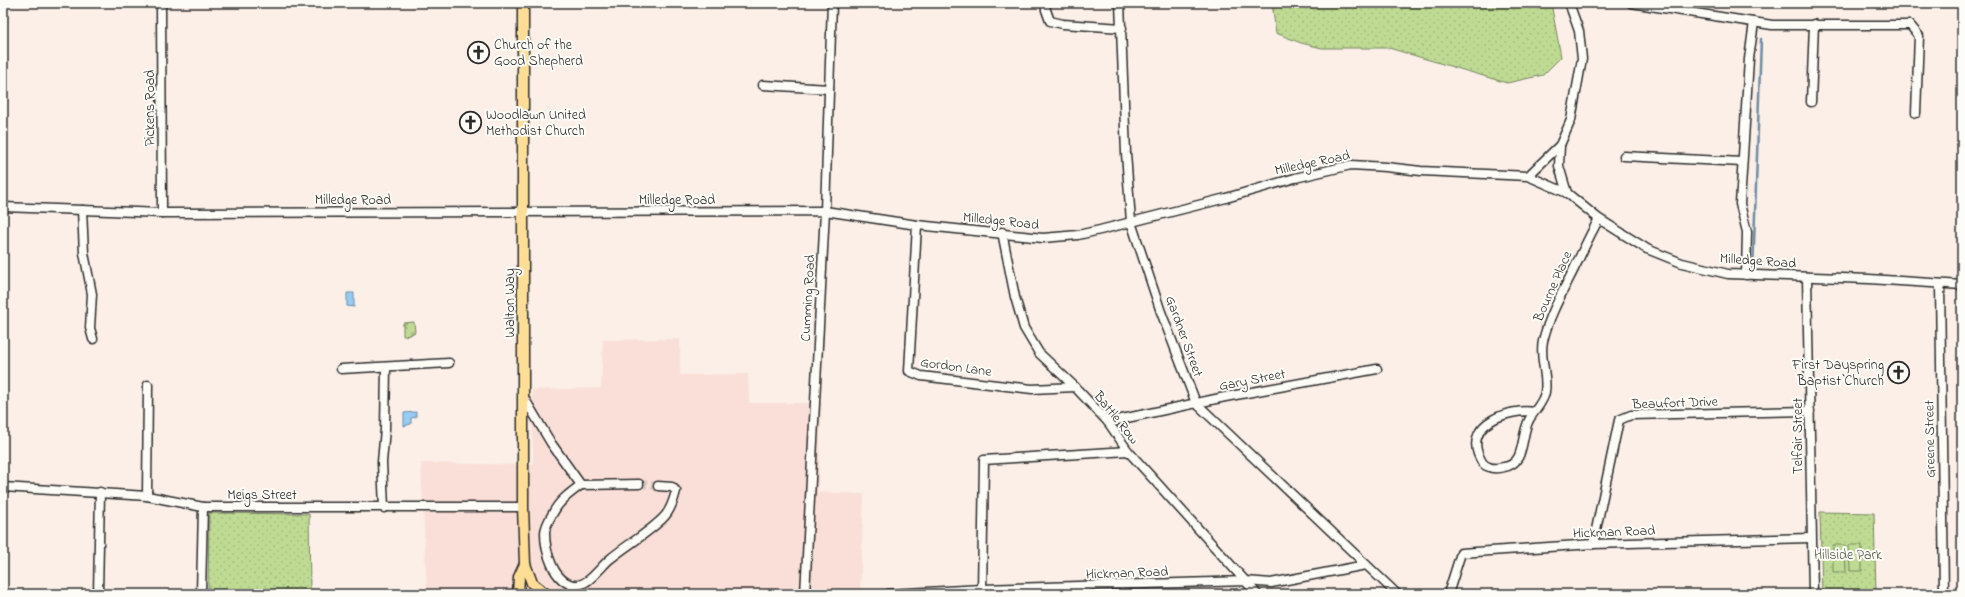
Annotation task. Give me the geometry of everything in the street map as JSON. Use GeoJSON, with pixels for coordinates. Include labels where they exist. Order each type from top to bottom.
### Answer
{"type":"FeatureCollection","features":[{"type":"Feature","properties":{"kind":"main road","name":"Walton Way"},"geometry":{"type":"LineString","coordinates":[[523,3],[523,508],[525,564],[532,583],[546,594]]}},
{"type":"Feature","properties":{"kind":"main road"},"geometry":{"type":"LineString","coordinates":[[518,594],[519,577],[525,564]]}},
{"type":"Feature","properties":{"kind":"street","name":"Pickens Road"},"geometry":{"type":"LineString","coordinates":[[161,3],[162,213]]}},
{"type":"Feature","properties":{"kind":"street","name":"Cumming Road"},"geometry":{"type":"LineString","coordinates":[[805,594],[825,211],[832,3]]}},
{"type":"Feature","properties":{"kind":"street"},"geometry":{"type":"LineString","coordinates":[[1046,3],[1046,10],[1050,21],[1064,24],[1122,28]]}},
{"type":"Feature","properties":{"kind":"street","name":"Gardner Street"},"geometry":{"type":"LineString","coordinates":[[1120,3],[1124,124],[1131,222],[1161,312],[1196,403],[1397,594]]}},
{"type":"Feature","properties":{"kind":"street"},"geometry":{"type":"LineString","coordinates":[[1566,193],[1559,166],[1560,145],[1571,120],[1582,59],[1579,31],[1569,3]]}},
{"type":"Feature","properties":{"kind":"street"},"geometry":{"type":"LineString","coordinates":[[1631,3],[1772,25],[1910,25],[1919,36],[1916,113]]}},
{"type":"Feature","properties":{"kind":"street"},"geometry":{"type":"LineString","coordinates":[[1746,275],[1747,232],[1740,204],[1749,59],[1754,22]]}},
{"type":"Feature","properties":{"kind":"street"},"geometry":{"type":"LineString","coordinates":[[1811,102],[1814,24]]}},
{"type":"Feature","properties":{"kind":"street"},"geometry":{"type":"LineString","coordinates":[[763,85],[829,89]]}},
{"type":"Feature","properties":{"kind":"street"},"geometry":{"type":"LineString","coordinates":[[1528,176],[1560,145]]}},
{"type":"Feature","properties":{"kind":"street"},"geometry":{"type":"LineString","coordinates":[[1624,156],[1742,162]]}},
{"type":"Feature","properties":{"kind":"street","name":"Milledge Road"},"geometry":{"type":"LineString","coordinates":[[3,207],[162,213],[825,211],[917,225],[1002,232],[1043,238],[1078,235],[1226,198],[1295,178],[1351,165],[1421,171],[1528,176],[1566,193],[1600,219],[1647,249],[1682,263],[1728,274],[1958,285]]}},
{"type":"Feature","properties":{"kind":"street"},"geometry":{"type":"LineString","coordinates":[[82,210],[84,253],[92,294],[90,328],[93,339]]}},
{"type":"Feature","properties":{"kind":"street","name":"Bourne Place"},"geometry":{"type":"LineString","coordinates":[[1534,412],[1522,410],[1487,422],[1478,433],[1476,447],[1481,462],[1490,468],[1511,466],[1520,458],[1524,430],[1545,394],[1546,381],[1542,360],[1543,341],[1552,316],[1587,240],[1600,219]]}},
{"type":"Feature","properties":{"kind":"street","name":"Gordon Lane"},"geometry":{"type":"LineString","coordinates":[[917,225],[909,371],[921,376],[1032,389],[1075,387]]}},
{"type":"Feature","properties":{"kind":"street","name":"Battle Row"},"geometry":{"type":"LineString","coordinates":[[1002,232],[1015,297],[1024,328],[1039,353],[1075,387],[1108,422],[1128,451],[1257,594]]}},
{"type":"Feature","properties":{"kind":"street","name":"Telfair Street"},"geometry":{"type":"LineString","coordinates":[[1807,277],[1812,594]]}},
{"type":"Feature","properties":{"kind":"street","name":"Greene Street"},"geometry":{"type":"LineString","coordinates":[[1940,284],[1944,594]]}},
{"type":"Feature","properties":{"kind":"street"},"geometry":{"type":"LineString","coordinates":[[341,369],[449,363]]}},
{"type":"Feature","properties":{"kind":"street"},"geometry":{"type":"LineString","coordinates":[[384,508],[382,462],[385,429],[386,367]]}},
{"type":"Feature","properties":{"kind":"street","name":"Gary Street"},"geometry":{"type":"LineString","coordinates":[[1108,422],[1196,403],[1377,369]]}},
{"type":"Feature","properties":{"kind":"street"},"geometry":{"type":"LineString","coordinates":[[148,385],[148,496]]}},
{"type":"Feature","properties":{"kind":"street"},"geometry":{"type":"LineString","coordinates":[[523,396],[551,444],[581,485]]}},
{"type":"Feature","properties":{"kind":"street","name":"Beaufort Drive"},"geometry":{"type":"LineString","coordinates":[[1592,544],[1619,420],[1631,415],[1810,412]]}},
{"type":"Feature","properties":{"kind":"street"},"geometry":{"type":"LineString","coordinates":[[982,592],[984,460],[1128,451]]}},
{"type":"Feature","properties":{"kind":"street"},"geometry":{"type":"LineString","coordinates":[[639,484],[581,485],[567,496],[553,513],[545,531],[548,551],[555,570],[565,582],[574,585],[583,584],[609,560],[666,515],[672,505],[676,491],[672,487],[658,486]]}},
{"type":"Feature","properties":{"kind":"street","name":"Meigs Street"},"geometry":{"type":"LineString","coordinates":[[3,487],[148,496],[203,507],[523,508]]}},
{"type":"Feature","properties":{"kind":"street"},"geometry":{"type":"LineString","coordinates":[[98,594],[100,492]]}},
{"type":"Feature","properties":{"kind":"street"},"geometry":{"type":"LineString","coordinates":[[201,594],[203,507]]}},
{"type":"Feature","properties":{"kind":"street","name":"Hickman Road"},"geometry":{"type":"LineString","coordinates":[[1448,594],[1461,553],[1592,544],[1810,538]]}},
{"type":"Feature","properties":{"kind":"street","name":"Hickman Road"},"geometry":{"type":"LineString","coordinates":[[888,594],[1246,582],[1271,583],[1366,565]]}},
{"type":"Feature","properties":{"kind":"street"},"geometry":{"type":"LineString","coordinates":[[571,594],[574,585]]}},
{"type":"Feature","properties":{"kind":"shaded area"},"geometry":{"type":"Polygon","coordinates":[[[680,339],[680,375],[748,374],[749,403],[822,403],[818,492],[864,494],[860,594],[427,594],[421,463],[533,465],[532,390],[601,388],[603,340],[680,339]]]}},
{"type":"Feature","properties":{"kind":"green space"},"geometry":{"type":"Polygon","coordinates":[[[1272,3],[1551,3],[1561,57],[1543,75],[1507,83],[1389,48],[1322,48],[1301,43],[1276,33],[1272,3]]]}},
{"type":"Feature","properties":{"kind":"green space"},"geometry":{"type":"Polygon","coordinates":[[[414,322],[415,332],[410,335],[403,336],[403,323],[414,322]]]}},
{"type":"Feature","properties":{"kind":"green space","name":"Hillside Park"},"geometry":{"type":"Polygon","coordinates":[[[1820,512],[1874,513],[1876,594],[1822,594],[1820,512]]]}},
{"type":"Feature","properties":{"kind":"green space"},"geometry":{"type":"Polygon","coordinates":[[[209,513],[309,514],[310,594],[208,594],[209,513]]]}},
{"type":"Feature","properties":{"kind":"green space"},"geometry":{"type":"Polygon","coordinates":[[[1833,545],[1845,545],[1846,572],[1833,572],[1833,545]]]}},
{"type":"Feature","properties":{"kind":"green space"},"geometry":{"type":"Polygon","coordinates":[[[1849,545],[1862,545],[1862,571],[1850,571],[1849,545]]]}},
{"type":"Feature","properties":{"kind":"water"},"geometry":{"type":"Polygon","coordinates":[[[347,293],[354,293],[354,307],[347,306],[347,293]]]}},
{"type":"Feature","properties":{"kind":"water"},"geometry":{"type":"Polygon","coordinates":[[[416,412],[416,417],[411,418],[411,424],[404,426],[404,413],[416,412]]]}},
{"type":"Feature","properties":{"kind":"waterway"},"geometry":{"type":"LineString","coordinates":[[1753,273],[1761,39]]}},
{"type":"Feature","properties":{"kind":"tunnel"},"geometry":{"type":"LineString","coordinates":[[639,484],[658,486]]}},
{"type":"Feature","properties":{"kind":"place","name":"Church of the Good Shepherd"},"geometry":{"type":"Point","coordinates":[478,52]}},
{"type":"Feature","properties":{"kind":"place","name":"Woodlawn United Methodist Church"},"geometry":{"type":"Point","coordinates":[470,122]}},
{"type":"Feature","properties":{"kind":"place","name":"First Dayspring Baptist Church"},"geometry":{"type":"Point","coordinates":[1899,372]}}]}
